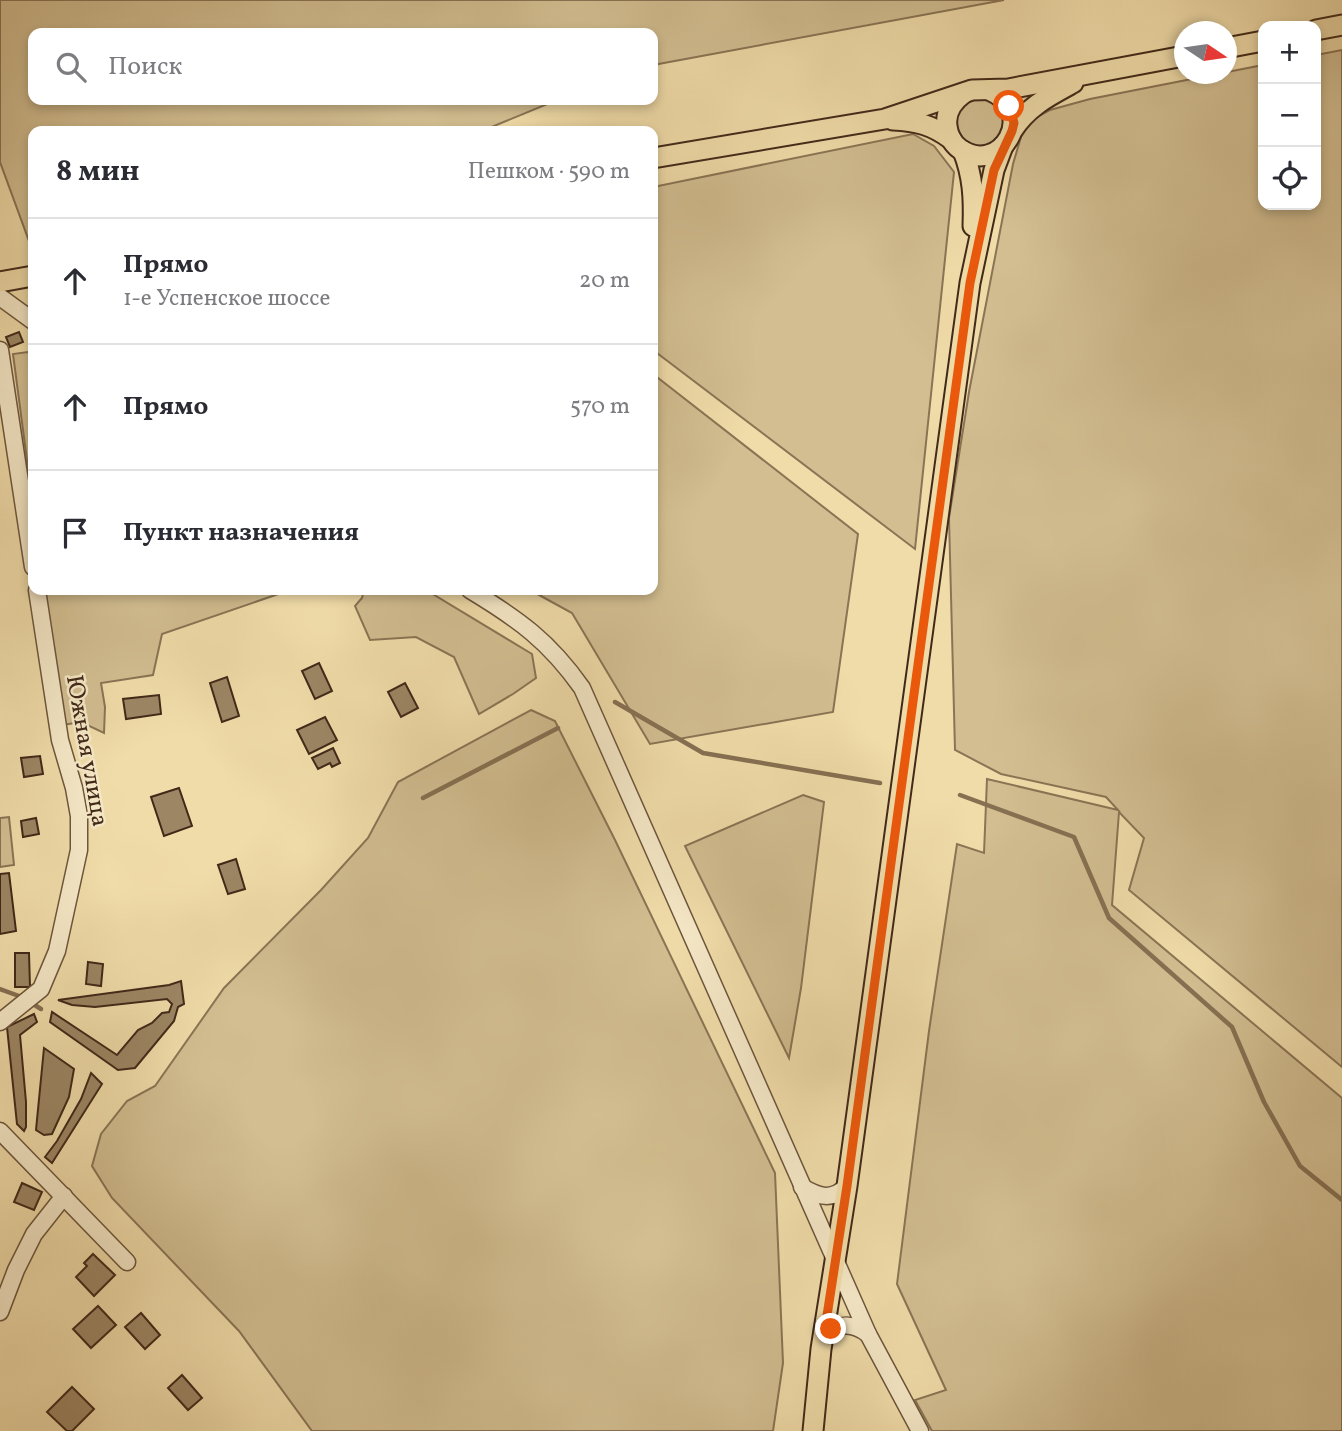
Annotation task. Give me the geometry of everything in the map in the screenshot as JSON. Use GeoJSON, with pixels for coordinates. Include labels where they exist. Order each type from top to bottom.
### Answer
{"type":"FeatureCollection","features":[{"type":"Feature","properties":{"kind":"main road"},"geometry":{"type":"LineString","coordinates":[[1321,29],[1342,25]]}},
{"type":"Feature","properties":{"kind":"main road"},"geometry":{"type":"LineString","coordinates":[[1237,46],[1258,42]]}},
{"type":"Feature","properties":{"kind":"main road"},"geometry":{"type":"LineString","coordinates":[[658,157],[885,119],[972,90],[1008,89],[1174,58]]}},
{"type":"Feature","properties":{"kind":"main road"},"geometry":{"type":"LineString","coordinates":[[885,119],[916,121],[935,127],[957,145],[979,156],[988,155],[1008,139],[1022,116],[1041,100],[1087,75]]}},
{"type":"Feature","properties":{"kind":"main road"},"geometry":{"type":"LineString","coordinates":[[813,1431],[824,1335],[847,1186],[970,283],[994,170],[1014,123],[1004,99],[989,90]]}},
{"type":"Feature","properties":{"kind":"main road"},"geometry":{"type":"LineString","coordinates":[[964,93],[957,98],[946,122],[970,169],[974,203],[970,283]]}},
{"type":"Feature","properties":{"kind":"main road"},"geometry":{"type":"LineString","coordinates":[[0,282],[28,277]]}},
{"type":"Feature","properties":{"kind":"street"},"geometry":{"type":"LineString","coordinates":[[0,297],[28,317]]}},
{"type":"Feature","properties":{"kind":"street"},"geometry":{"type":"LineString","coordinates":[[0,350],[28,534]]}},
{"type":"Feature","properties":{"kind":"street","name":"Южная улица"},"geometry":{"type":"LineString","coordinates":[[0,1023],[41,989],[57,951],[79,850],[79,816],[60,740],[38,595]]}},
{"type":"Feature","properties":{"kind":"street"},"geometry":{"type":"LineString","coordinates":[[478,595],[526,625],[567,666],[582,688],[868,1334],[920,1431]]}},
{"type":"Feature","properties":{"kind":"street"},"geometry":{"type":"LineString","coordinates":[[0,1131],[127,1262]]}},
{"type":"Feature","properties":{"kind":"street"},"geometry":{"type":"LineString","coordinates":[[802,1186],[817,1195],[830,1197],[847,1186]]}},
{"type":"Feature","properties":{"kind":"street"},"geometry":{"type":"LineString","coordinates":[[0,1312],[16,1270],[34,1234],[64,1196]]}},
{"type":"Feature","properties":{"kind":"street"},"geometry":{"type":"LineString","coordinates":[[824,1335],[831,1329],[845,1325],[854,1326],[868,1334]]}},
{"type":"Feature","properties":{"kind":"shaded area"},"geometry":{"type":"Polygon","coordinates":[[[0,0],[1004,0],[658,64],[658,28],[28,28],[28,105],[545,105],[494,126],[28,126],[28,238],[0,162],[0,0]]]}},
{"type":"Feature","properties":{"kind":"shaded area"},"geometry":{"type":"Polygon","coordinates":[[[1342,50],[1342,1067],[1129,890],[1144,838],[1119,812],[1112,905],[1342,1098],[1342,1431],[932,1431],[915,1400],[946,1390],[897,1284],[929,1031],[957,844],[984,853],[987,779],[1118,810],[1106,797],[1001,774],[955,750],[949,518],[969,392],[1013,164],[1021,137],[1033,119],[1050,110],[1174,82],[1237,84],[1237,70],[1258,66],[1258,210],[1321,210],[1321,54],[1342,50]]]}},
{"type":"Feature","properties":{"kind":"shaded area"},"geometry":{"type":"Polygon","coordinates":[[[980,98],[997,105],[1004,122],[997,139],[980,146],[963,139],[956,122],[963,105],[980,98]]]}},
{"type":"Feature","properties":{"kind":"shaded area"},"geometry":{"type":"Polygon","coordinates":[[[913,134],[934,146],[954,172],[915,549],[658,354],[658,186],[913,134]]]}},
{"type":"Feature","properties":{"kind":"shaded area"},"geometry":{"type":"Polygon","coordinates":[[[28,352],[28,468],[13,354],[28,352]]]}},
{"type":"Feature","properties":{"kind":"shaded area"},"geometry":{"type":"Polygon","coordinates":[[[658,378],[858,534],[833,712],[650,744],[572,613],[539,595],[658,595],[658,378]]]}},
{"type":"Feature","properties":{"kind":"shaded area"},"geometry":{"type":"Polygon","coordinates":[[[45,595],[275,595],[162,634],[153,675],[101,683],[105,707],[104,733],[81,722],[62,725],[45,595]]]}},
{"type":"Feature","properties":{"kind":"shaded area"},"geometry":{"type":"Polygon","coordinates":[[[363,595],[434,595],[532,654],[536,678],[479,714],[454,657],[416,637],[370,640],[355,606],[363,595]]]}},
{"type":"Feature","properties":{"kind":"shaded area"},"geometry":{"type":"Polygon","coordinates":[[[531,710],[555,721],[775,1173],[783,1363],[773,1431],[312,1431],[239,1331],[112,1198],[92,1166],[101,1134],[127,1101],[155,1086],[224,988],[321,890],[368,838],[398,782],[531,710]]]}},
{"type":"Feature","properties":{"kind":"shaded area"},"geometry":{"type":"Polygon","coordinates":[[[803,795],[824,802],[801,988],[789,1058],[685,846],[803,795]]]}},
{"type":"Feature","properties":{"kind":"shaded area"},"geometry":{"type":"Polygon","coordinates":[[[9,817],[14,865],[0,867],[0,818],[9,817]]]}},
{"type":"Feature","properties":{"kind":"building"},"geometry":{"type":"Polygon","coordinates":[[[19,332],[23,342],[10,347],[6,337],[19,332]]]}},
{"type":"Feature","properties":{"kind":"building"},"geometry":{"type":"Polygon","coordinates":[[[319,663],[332,691],[315,699],[302,671],[319,663]]]}},
{"type":"Feature","properties":{"kind":"building"},"geometry":{"type":"Polygon","coordinates":[[[227,677],[239,716],[222,722],[210,683],[227,677]]]}},
{"type":"Feature","properties":{"kind":"building"},"geometry":{"type":"Polygon","coordinates":[[[405,683],[418,708],[401,717],[388,692],[405,683]]]}},
{"type":"Feature","properties":{"kind":"building"},"geometry":{"type":"Polygon","coordinates":[[[159,695],[161,714],[126,719],[123,699],[159,695]]]}},
{"type":"Feature","properties":{"kind":"building"},"geometry":{"type":"Polygon","coordinates":[[[325,717],[337,740],[309,754],[297,730],[325,717]]]}},
{"type":"Feature","properties":{"kind":"building"},"geometry":{"type":"Polygon","coordinates":[[[333,748],[340,763],[332,767],[330,763],[318,769],[312,758],[333,748]]]}},
{"type":"Feature","properties":{"kind":"building"},"geometry":{"type":"Polygon","coordinates":[[[40,756],[43,774],[24,777],[21,758],[40,756]]]}},
{"type":"Feature","properties":{"kind":"building"},"geometry":{"type":"Polygon","coordinates":[[[179,788],[192,826],[164,836],[151,797],[179,788]]]}},
{"type":"Feature","properties":{"kind":"building"},"geometry":{"type":"Polygon","coordinates":[[[36,818],[39,834],[23,837],[21,821],[36,818]]]}},
{"type":"Feature","properties":{"kind":"building"},"geometry":{"type":"Polygon","coordinates":[[[236,859],[245,889],[228,894],[218,865],[236,859]]]}},
{"type":"Feature","properties":{"kind":"building"},"geometry":{"type":"Polygon","coordinates":[[[9,873],[16,931],[0,934],[0,874],[9,873]]]}},
{"type":"Feature","properties":{"kind":"building"},"geometry":{"type":"Polygon","coordinates":[[[15,953],[29,953],[30,987],[15,987],[15,953]]]}},
{"type":"Feature","properties":{"kind":"building"},"geometry":{"type":"Polygon","coordinates":[[[88,962],[103,964],[101,986],[86,984],[88,962]]]}},
{"type":"Feature","properties":{"kind":"building"},"geometry":{"type":"Polygon","coordinates":[[[181,981],[184,1004],[178,1007],[174,1021],[135,1068],[118,1070],[50,1022],[52,1012],[117,1055],[138,1030],[152,1023],[162,1013],[169,1012],[172,1004],[167,999],[95,1007],[72,1005],[58,1000],[169,985],[181,981]]]}},
{"type":"Feature","properties":{"kind":"building"},"geometry":{"type":"Polygon","coordinates":[[[34,1014],[37,1022],[20,1035],[26,1102],[24,1131],[17,1124],[7,1027],[34,1014]]]}},
{"type":"Feature","properties":{"kind":"building"},"geometry":{"type":"Polygon","coordinates":[[[44,1048],[74,1069],[69,1097],[52,1134],[44,1135],[36,1130],[44,1048]]]}},
{"type":"Feature","properties":{"kind":"building"},"geometry":{"type":"Polygon","coordinates":[[[91,1073],[102,1084],[52,1163],[45,1157],[81,1099],[91,1073]]]}},
{"type":"Feature","properties":{"kind":"building"},"geometry":{"type":"Polygon","coordinates":[[[22,1183],[42,1192],[34,1210],[14,1202],[22,1183]]]}},
{"type":"Feature","properties":{"kind":"building"},"geometry":{"type":"Polygon","coordinates":[[[93,1254],[115,1275],[94,1296],[76,1277],[87,1266],[84,1263],[93,1254]]]}},
{"type":"Feature","properties":{"kind":"building"},"geometry":{"type":"Polygon","coordinates":[[[98,1306],[116,1325],[91,1348],[73,1329],[98,1306]]]}},
{"type":"Feature","properties":{"kind":"building"},"geometry":{"type":"Polygon","coordinates":[[[141,1313],[160,1335],[145,1349],[125,1327],[141,1313]]]}},
{"type":"Feature","properties":{"kind":"building"},"geometry":{"type":"Polygon","coordinates":[[[182,1375],[202,1398],[188,1410],[168,1388],[182,1375]]]}},
{"type":"Feature","properties":{"kind":"building"},"geometry":{"type":"Polygon","coordinates":[[[72,1387],[94,1409],[72,1431],[67,1431],[47,1412],[72,1387]]]}},
{"type":"Feature","properties":{"kind":"waterway"},"geometry":{"type":"LineString","coordinates":[[615,702],[703,753],[880,783]]}},
{"type":"Feature","properties":{"kind":"waterway"},"geometry":{"type":"LineString","coordinates":[[423,798],[558,728]]}},
{"type":"Feature","properties":{"kind":"waterway"},"geometry":{"type":"LineString","coordinates":[[960,795],[1074,837],[1109,918],[1232,1027],[1264,1102],[1300,1166],[1342,1200]]}},
{"type":"Feature","properties":{"kind":"waterway"},"geometry":{"type":"LineString","coordinates":[[0,989],[19,996]]}},
{"type":"Feature","properties":{"kind":"waterway"},"geometry":{"type":"LineString","coordinates":[[33,1004],[41,1009]]}},
{"type":"Feature","properties":{"kind":"route"},"geometry":{"type":"LineString","coordinates":[[831,1329],[824,1335],[847,1186],[970,283],[994,170],[1014,123],[1009,106]]}}]}
